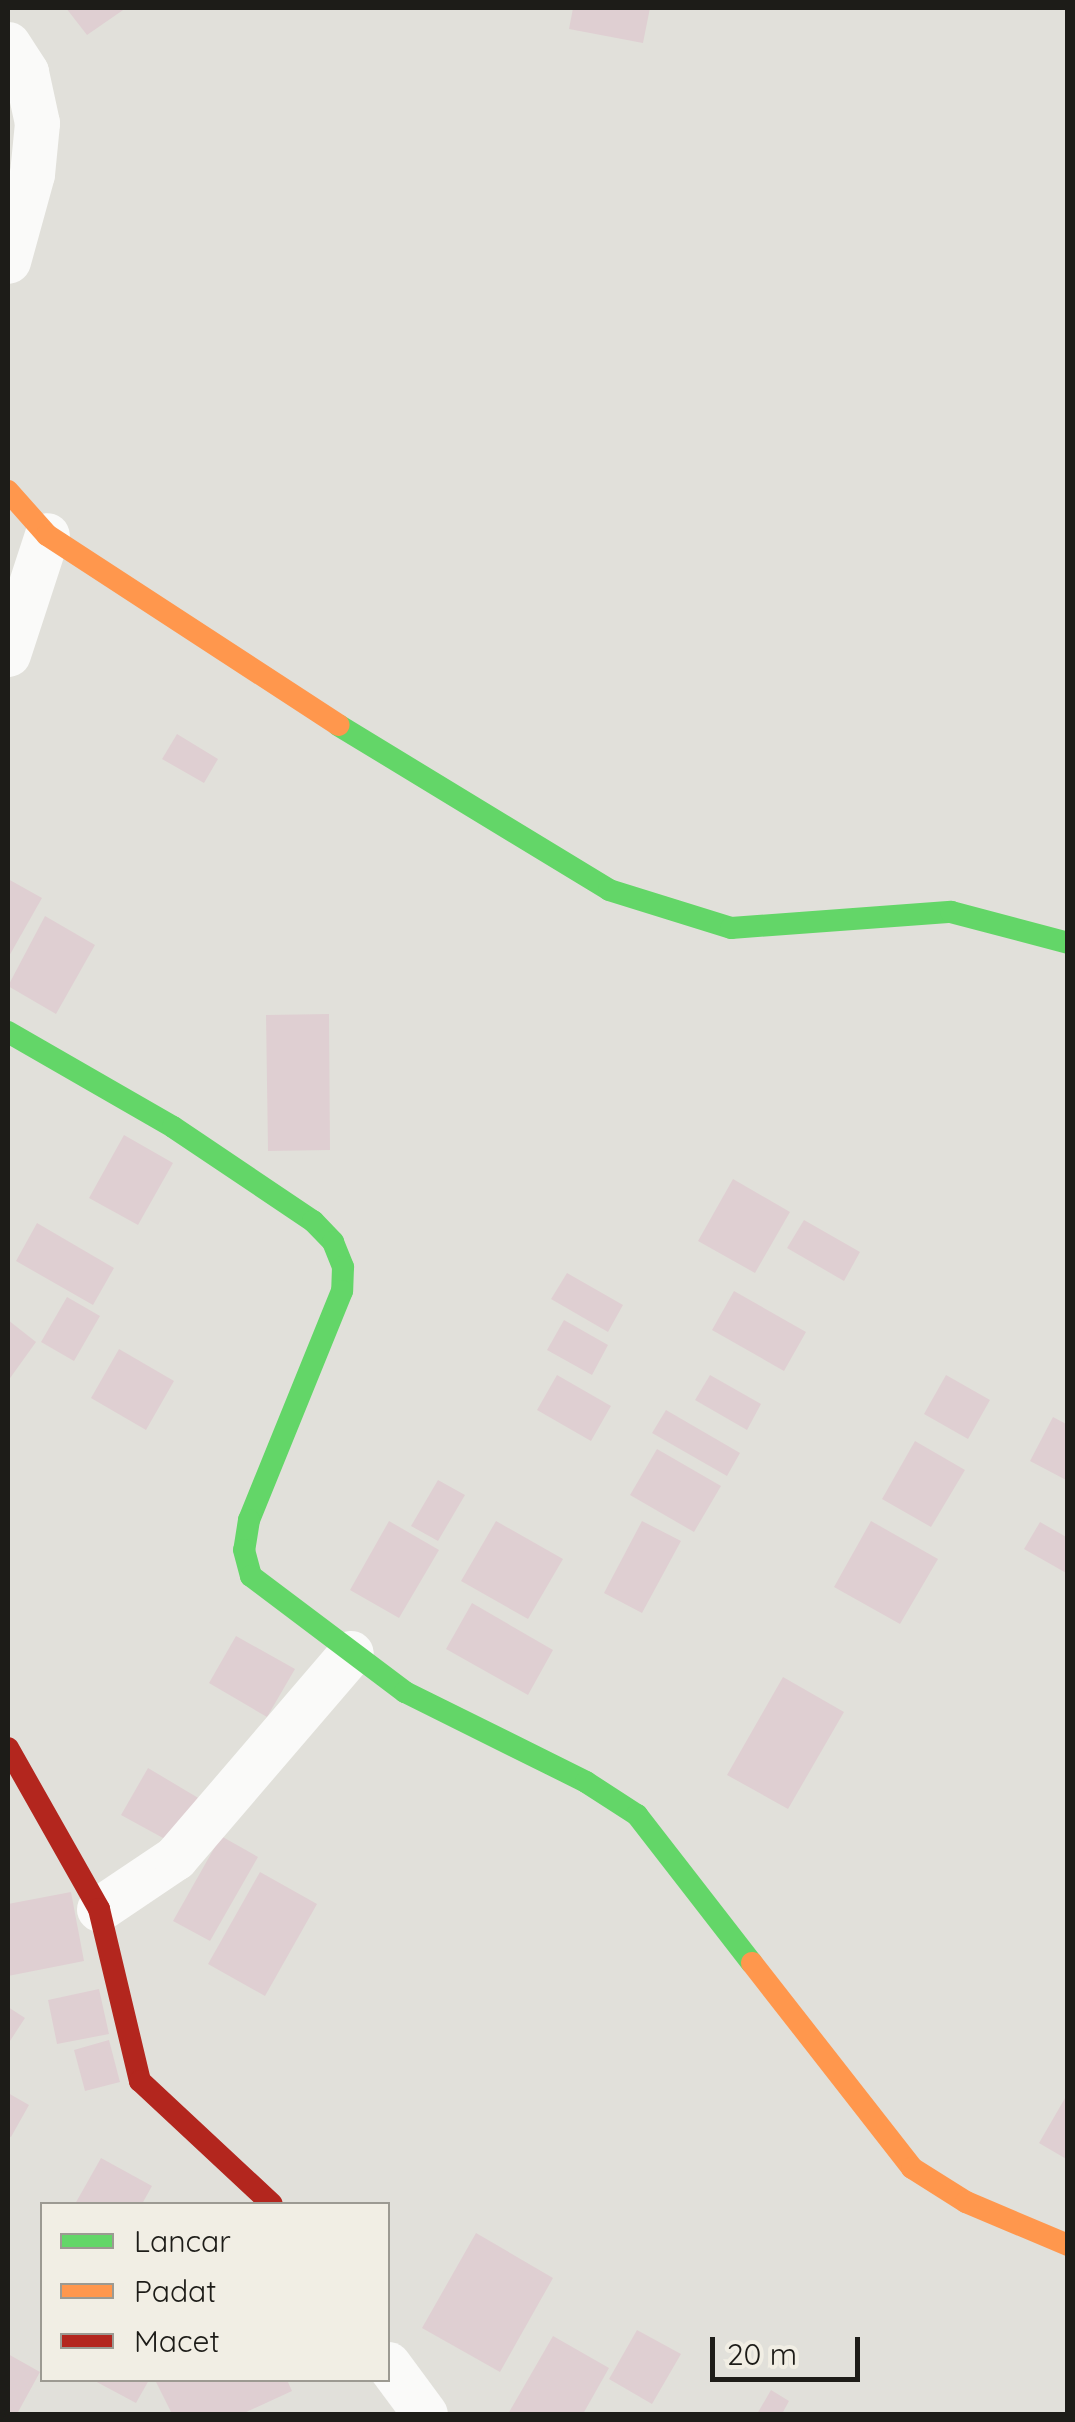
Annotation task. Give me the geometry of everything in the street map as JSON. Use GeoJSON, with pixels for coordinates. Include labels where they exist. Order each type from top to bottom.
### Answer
{"type":"FeatureCollection","features":[{"type":"Feature","properties":{"kind":"street"},"geometry":{"type":"LineString","coordinates":[[8,44],[26,72],[37,123],[32,174],[8,261]]}},
{"type":"Feature","properties":{"kind":"street"},"geometry":{"type":"LineString","coordinates":[[8,491],[48,536],[264,680],[609,890],[731,928],[951,912],[1068,943]]}},
{"type":"Feature","properties":{"kind":"street"},"geometry":{"type":"LineString","coordinates":[[8,654],[48,536]]}},
{"type":"Feature","properties":{"kind":"street"},"geometry":{"type":"LineString","coordinates":[[8,1032],[173,1127],[312,1221],[333,1242],[343,1267],[342,1291],[248,1520],[244,1550],[251,1576],[275,1599],[351,1654],[455,1721],[586,1782],[638,1815],[912,2168],[966,2202],[1068,2245]]}},
{"type":"Feature","properties":{"kind":"street"},"geometry":{"type":"LineString","coordinates":[[99,1909],[175,1858],[351,1654]]}},
{"type":"Feature","properties":{"kind":"street"},"geometry":{"type":"LineString","coordinates":[[8,1748],[99,1909],[140,2081],[270,2202]]}},
{"type":"Feature","properties":{"kind":"street"},"geometry":{"type":"LineString","coordinates":[[390,2367],[425,2414]]}},
{"type":"Feature","properties":{"kind":"building"},"geometry":{"type":"Polygon","coordinates":[[[66,8],[126,8],[87,35],[66,8]]]}},
{"type":"Feature","properties":{"kind":"building"},"geometry":{"type":"Polygon","coordinates":[[[573,8],[650,8],[643,43],[569,29],[573,8]]]}},
{"type":"Feature","properties":{"kind":"building"},"geometry":{"type":"Polygon","coordinates":[[[177,734],[218,759],[204,783],[162,759],[177,734]]]}},
{"type":"Feature","properties":{"kind":"building"},"geometry":{"type":"Polygon","coordinates":[[[8,879],[42,898],[8,958],[8,879]]]}},
{"type":"Feature","properties":{"kind":"building"},"geometry":{"type":"Polygon","coordinates":[[[45,916],[95,945],[56,1014],[8,986],[45,916]]]}},
{"type":"Feature","properties":{"kind":"building"},"geometry":{"type":"Polygon","coordinates":[[[329,1014],[330,1150],[268,1151],[266,1015],[329,1014]]]}},
{"type":"Feature","properties":{"kind":"building"},"geometry":{"type":"Polygon","coordinates":[[[124,1135],[173,1163],[138,1225],[89,1198],[124,1135]]]}},
{"type":"Feature","properties":{"kind":"building"},"geometry":{"type":"Polygon","coordinates":[[[733,1179],[790,1212],[755,1273],[698,1241],[733,1179]]]}},
{"type":"Feature","properties":{"kind":"building"},"geometry":{"type":"Polygon","coordinates":[[[804,1220],[860,1252],[844,1281],[787,1248],[804,1220]]]}},
{"type":"Feature","properties":{"kind":"building"},"geometry":{"type":"Polygon","coordinates":[[[37,1223],[114,1268],[93,1305],[16,1261],[37,1223]]]}},
{"type":"Feature","properties":{"kind":"building"},"geometry":{"type":"Polygon","coordinates":[[[567,1273],[623,1305],[608,1332],[551,1299],[567,1273]]]}},
{"type":"Feature","properties":{"kind":"building"},"geometry":{"type":"Polygon","coordinates":[[[734,1291],[806,1332],[784,1371],[712,1330],[734,1291]]]}},
{"type":"Feature","properties":{"kind":"building"},"geometry":{"type":"Polygon","coordinates":[[[67,1297],[100,1316],[74,1361],[41,1342],[67,1297]]]}},
{"type":"Feature","properties":{"kind":"building"},"geometry":{"type":"Polygon","coordinates":[[[8,1320],[36,1342],[8,1381],[8,1320]]]}},
{"type":"Feature","properties":{"kind":"building"},"geometry":{"type":"Polygon","coordinates":[[[564,1320],[608,1345],[592,1375],[547,1350],[564,1320]]]}},
{"type":"Feature","properties":{"kind":"building"},"geometry":{"type":"Polygon","coordinates":[[[119,1349],[174,1381],[146,1430],[91,1398],[119,1349]]]}},
{"type":"Feature","properties":{"kind":"building"},"geometry":{"type":"Polygon","coordinates":[[[557,1375],[611,1406],[591,1441],[537,1410],[557,1375]]]}},
{"type":"Feature","properties":{"kind":"building"},"geometry":{"type":"Polygon","coordinates":[[[710,1375],[761,1404],[747,1430],[695,1400],[710,1375]]]}},
{"type":"Feature","properties":{"kind":"building"},"geometry":{"type":"Polygon","coordinates":[[[946,1375],[990,1400],[968,1439],[924,1414],[946,1375]]]}},
{"type":"Feature","properties":{"kind":"building"},"geometry":{"type":"Polygon","coordinates":[[[666,1410],[740,1453],[727,1476],[652,1433],[666,1410]]]}},
{"type":"Feature","properties":{"kind":"building"},"geometry":{"type":"Polygon","coordinates":[[[1053,1417],[1068,1425],[1068,1481],[1030,1461],[1053,1417]]]}},
{"type":"Feature","properties":{"kind":"building"},"geometry":{"type":"Polygon","coordinates":[[[915,1441],[965,1470],[931,1527],[882,1499],[915,1441]]]}},
{"type":"Feature","properties":{"kind":"building"},"geometry":{"type":"Polygon","coordinates":[[[657,1449],[721,1486],[694,1532],[630,1495],[657,1449]]]}},
{"type":"Feature","properties":{"kind":"building"},"geometry":{"type":"Polygon","coordinates":[[[438,1480],[465,1495],[438,1541],[411,1526],[438,1480]]]}},
{"type":"Feature","properties":{"kind":"building"},"geometry":{"type":"Polygon","coordinates":[[[389,1521],[439,1550],[399,1618],[350,1590],[389,1521]]]}},
{"type":"Feature","properties":{"kind":"building"},"geometry":{"type":"Polygon","coordinates":[[[496,1521],[563,1559],[528,1619],[461,1581],[496,1521]]]}},
{"type":"Feature","properties":{"kind":"building"},"geometry":{"type":"Polygon","coordinates":[[[642,1521],[681,1541],[642,1613],[604,1593],[642,1521]]]}},
{"type":"Feature","properties":{"kind":"building"},"geometry":{"type":"Polygon","coordinates":[[[871,1521],[938,1559],[900,1624],[834,1587],[871,1521]]]}},
{"type":"Feature","properties":{"kind":"building"},"geometry":{"type":"Polygon","coordinates":[[[1040,1522],[1068,1538],[1068,1574],[1024,1549],[1040,1522]]]}},
{"type":"Feature","properties":{"kind":"building"},"geometry":{"type":"Polygon","coordinates":[[[472,1603],[553,1650],[528,1695],[446,1649],[472,1603]]]}},
{"type":"Feature","properties":{"kind":"building"},"geometry":{"type":"Polygon","coordinates":[[[236,1636],[295,1669],[267,1717],[209,1683],[236,1636]]]}},
{"type":"Feature","properties":{"kind":"building"},"geometry":{"type":"Polygon","coordinates":[[[783,1677],[844,1712],[788,1809],[727,1775],[783,1677]]]}},
{"type":"Feature","properties":{"kind":"building"},"geometry":{"type":"Polygon","coordinates":[[[148,1768],[200,1799],[174,1844],[121,1815],[148,1768]]]}},
{"type":"Feature","properties":{"kind":"building"},"geometry":{"type":"Polygon","coordinates":[[[221,1836],[258,1857],[210,1941],[173,1921],[221,1836]]]}},
{"type":"Feature","properties":{"kind":"building"},"geometry":{"type":"Polygon","coordinates":[[[260,1872],[317,1904],[265,1996],[208,1964],[260,1872]]]}},
{"type":"Feature","properties":{"kind":"building"},"geometry":{"type":"Polygon","coordinates":[[[71,1892],[84,1961],[8,1976],[8,1904],[71,1892]]]}},
{"type":"Feature","properties":{"kind":"building"},"geometry":{"type":"Polygon","coordinates":[[[99,1989],[109,2034],[57,2044],[48,2000],[99,1989]]]}},
{"type":"Feature","properties":{"kind":"building"},"geometry":{"type":"Polygon","coordinates":[[[8,2007],[25,2018],[8,2044],[8,2007]]]}},
{"type":"Feature","properties":{"kind":"building"},"geometry":{"type":"Polygon","coordinates":[[[109,2040],[120,2082],[85,2091],[74,2050],[109,2040]]]}},
{"type":"Feature","properties":{"kind":"building"},"geometry":{"type":"Polygon","coordinates":[[[8,2093],[29,2105],[11,2137],[8,2136],[8,2093]]]}},
{"type":"Feature","properties":{"kind":"building"},"geometry":{"type":"Polygon","coordinates":[[[1068,2093],[1068,2160],[1039,2143],[1068,2093]]]}},
{"type":"Feature","properties":{"kind":"building"},"geometry":{"type":"Polygon","coordinates":[[[101,2158],[152,2186],[143,2202],[76,2202],[101,2158]]]}},
{"type":"Feature","properties":{"kind":"building"},"geometry":{"type":"Polygon","coordinates":[[[476,2233],[553,2278],[500,2372],[422,2328],[476,2233]]]}},
{"type":"Feature","properties":{"kind":"building"},"geometry":{"type":"Polygon","coordinates":[[[637,2330],[681,2354],[652,2404],[609,2379],[637,2330]]]}},
{"type":"Feature","properties":{"kind":"building"},"geometry":{"type":"Polygon","coordinates":[[[553,2336],[609,2368],[583,2414],[508,2414],[553,2336]]]}},
{"type":"Feature","properties":{"kind":"building"},"geometry":{"type":"Polygon","coordinates":[[[8,2354],[40,2372],[17,2414],[8,2411],[8,2354]]]}},
{"type":"Feature","properties":{"kind":"building"},"geometry":{"type":"Polygon","coordinates":[[[97,2382],[148,2382],[136,2403],[97,2382]]]}},
{"type":"Feature","properties":{"kind":"building"},"geometry":{"type":"Polygon","coordinates":[[[156,2382],[288,2382],[292,2391],[242,2414],[172,2414],[156,2382]]]}},
{"type":"Feature","properties":{"kind":"building"},"geometry":{"type":"Polygon","coordinates":[[[771,2390],[789,2401],[782,2414],[757,2414],[771,2390]]]}},
{"type":"Feature","properties":{"kind":"traffic: fast"},"geometry":{"type":"LineString","coordinates":[[338,725],[609,890],[731,928],[951,912],[1068,943]]}},
{"type":"Feature","properties":{"kind":"traffic: fast"},"geometry":{"type":"LineString","coordinates":[[8,1032],[173,1127],[313,1221],[333,1242],[343,1267],[342,1291],[249,1520],[244,1550],[251,1576],[405,1692],[586,1782],[637,1815],[752,1963]]}},
{"type":"Feature","properties":{"kind":"traffic: slow"},"geometry":{"type":"LineString","coordinates":[[8,491],[47,535],[338,725]]}},
{"type":"Feature","properties":{"kind":"traffic: slow"},"geometry":{"type":"LineString","coordinates":[[752,1963],[912,2168],[966,2202],[1068,2245]]}},
{"type":"Feature","properties":{"kind":"traffic: jam"},"geometry":{"type":"LineString","coordinates":[[8,1748],[99,1909],[140,2081],[270,2202]]}}]}
